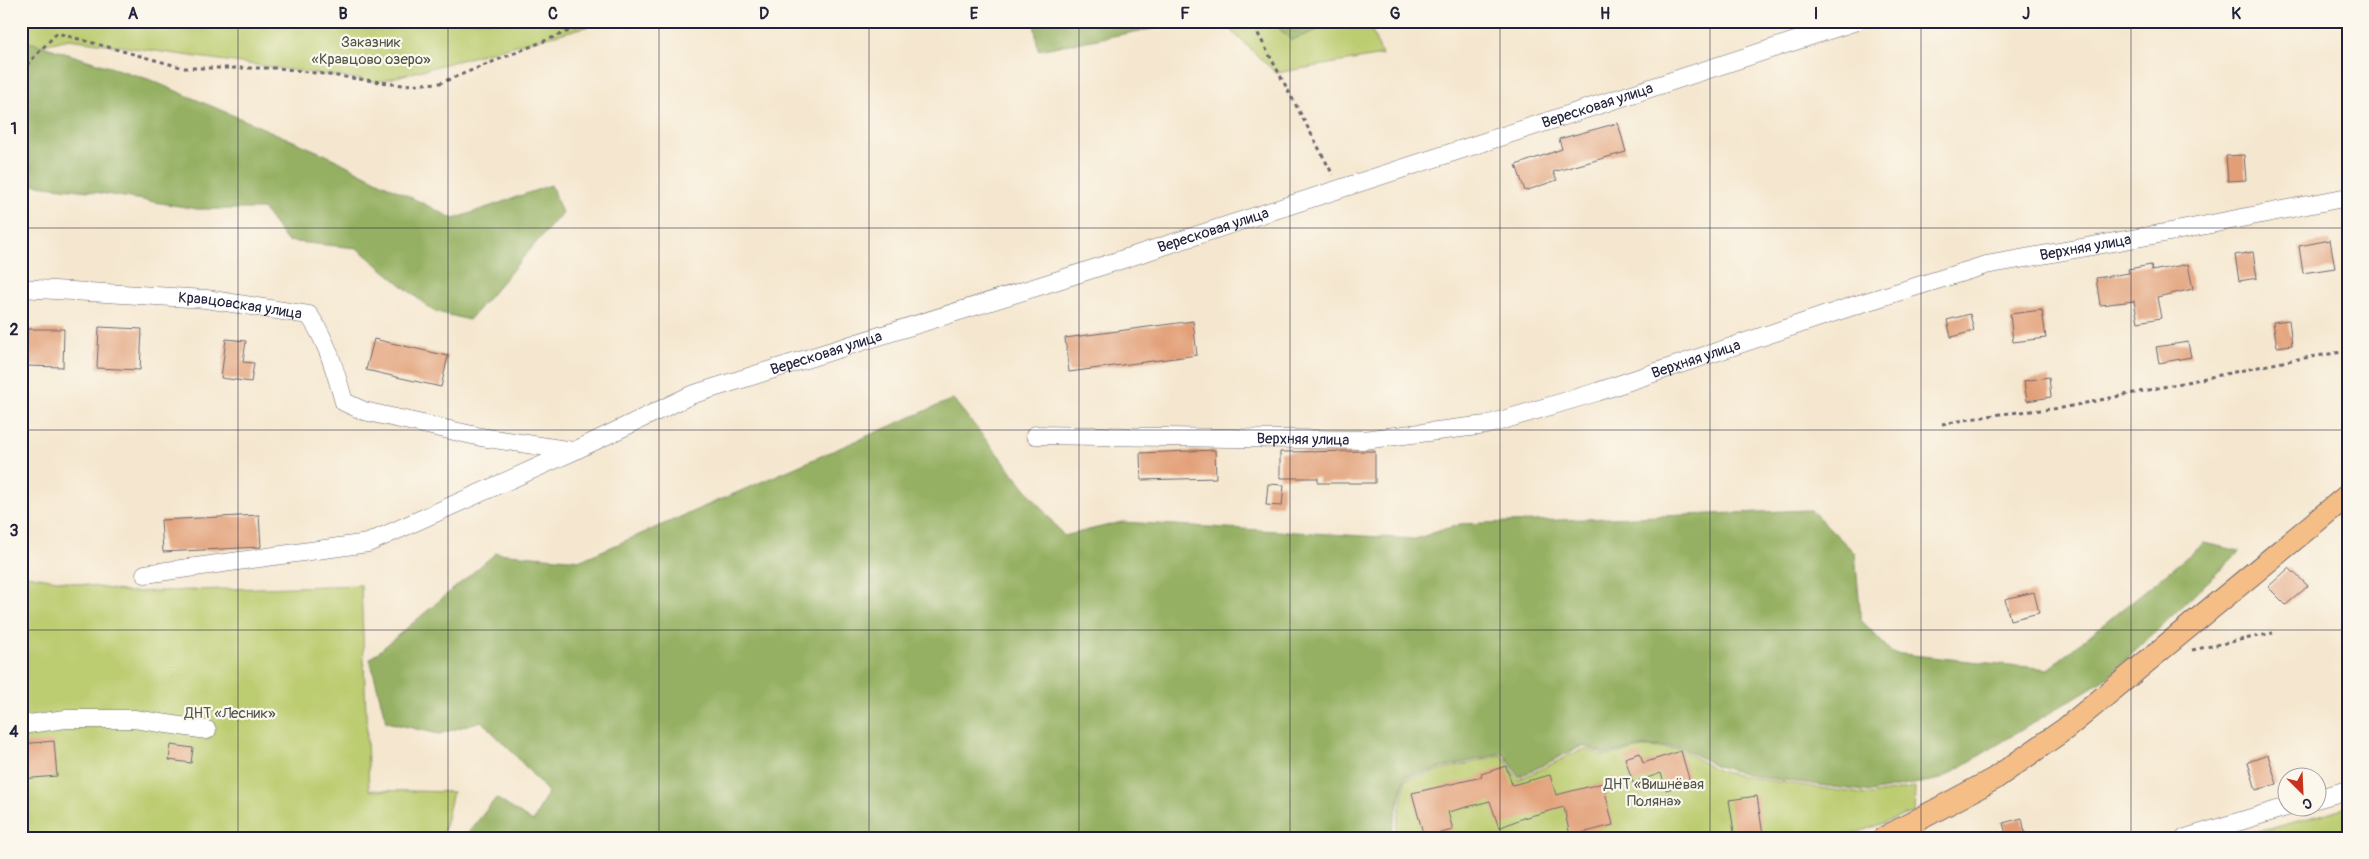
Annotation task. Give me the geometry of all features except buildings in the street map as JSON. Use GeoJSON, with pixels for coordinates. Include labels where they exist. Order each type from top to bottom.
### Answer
{"type":"FeatureCollection","features":[{"type":"Feature","properties":{"kind":"main road"},"geometry":{"type":"LineString","coordinates":[[1884,838],[1994,779],[2065,729],[2348,495]]}},
{"type":"Feature","properties":{"kind":"street","name":"Вересковая улица"},"geometry":{"type":"LineString","coordinates":[[145,574],[368,543],[574,451],[691,396],[1056,281],[1857,21]]}},
{"type":"Feature","properties":{"kind":"street","name":"Верхняя улица"},"geometry":{"type":"LineString","coordinates":[[1035,435],[1363,440],[1486,425],[1597,392],[1859,304],[1986,265],[2348,197]]}},
{"type":"Feature","properties":{"kind":"street","name":"Кравцовская улица"},"geometry":{"type":"LineString","coordinates":[[21,288],[206,299],[308,315],[321,332],[329,349],[344,402],[364,411],[481,437],[574,451]]}},
{"type":"Feature","properties":{"kind":"street"},"geometry":{"type":"LineString","coordinates":[[21,725],[66,719],[134,719],[207,730]]}},
{"type":"Feature","properties":{"kind":"street"},"geometry":{"type":"LineString","coordinates":[[2326,796],[2348,790]]}},
{"type":"Feature","properties":{"kind":"street"},"geometry":{"type":"LineString","coordinates":[[2185,838],[2276,810]]}},
{"type":"Feature","properties":{"kind":"path"},"geometry":{"type":"LineString","coordinates":[[21,71],[57,33],[184,68],[279,68],[403,85],[440,83],[594,21]]}},
{"type":"Feature","properties":{"kind":"path"},"geometry":{"type":"LineString","coordinates":[[1248,21],[1256,30],[1341,188]]}},
{"type":"Feature","properties":{"kind":"path"},"geometry":{"type":"LineString","coordinates":[[1942,424],[2000,414],[2062,408],[2292,360],[2348,351]]}},
{"type":"Feature","properties":{"kind":"path"},"geometry":{"type":"LineString","coordinates":[[2164,646],[2194,650],[2273,633]]}},
{"type":"Feature","properties":{"kind":"green space","name":"Заказник «Кравцово озеро»"},"geometry":{"type":"Polygon","coordinates":[[[21,21],[608,21],[377,82],[69,39],[31,48],[21,54],[21,21]]]}},
{"type":"Feature","properties":{"kind":"green space"},"geometry":{"type":"Polygon","coordinates":[[[1034,21],[1193,21],[1038,50],[1034,21]]]}},
{"type":"Feature","properties":{"kind":"green space"},"geometry":{"type":"Polygon","coordinates":[[[1221,21],[1368,21],[1382,55],[1276,73],[1221,21]]]}},
{"type":"Feature","properties":{"kind":"green space"},"geometry":{"type":"Polygon","coordinates":[[[1271,21],[1326,21],[1326,27],[1291,40],[1271,21]]]}},
{"type":"Feature","properties":{"kind":"green space"},"geometry":{"type":"Polygon","coordinates":[[[21,42],[33,43],[148,79],[326,155],[454,219],[551,185],[562,213],[469,320],[433,311],[357,248],[287,241],[263,209],[197,209],[88,191],[21,183],[21,42]]]}},
{"type":"Feature","properties":{"kind":"green space"},"geometry":{"type":"Polygon","coordinates":[[[953,399],[1064,536],[1122,522],[1415,539],[1460,524],[1811,510],[1855,553],[1861,620],[1892,653],[2048,669],[2204,543],[2240,551],[2107,678],[1941,779],[1870,792],[1753,776],[1717,766],[1679,747],[1648,746],[1604,754],[1582,746],[1519,777],[1503,753],[1405,777],[1390,838],[464,838],[496,798],[533,822],[548,792],[481,721],[439,734],[386,722],[370,659],[496,553],[581,560],[953,399]]]}},
{"type":"Feature","properties":{"kind":"green space","name":"ДНТ «Лесник»"},"geometry":{"type":"Polygon","coordinates":[[[21,574],[128,592],[361,585],[369,790],[453,792],[442,838],[21,838],[21,574]]]}},
{"type":"Feature","properties":{"kind":"green space","name":"ДНТ «Вишнёвая Поляна»"},"geometry":{"type":"Polygon","coordinates":[[[1647,747],[1679,749],[1719,771],[1752,778],[1869,795],[1915,787],[1914,812],[1842,838],[1394,838],[1406,779],[1502,755],[1518,780],[1583,749],[1604,756],[1647,747]]]}},
{"type":"Feature","properties":{"kind":"green space"},"geometry":{"type":"Polygon","coordinates":[[[2348,807],[2348,838],[2237,838],[2316,816],[2326,816],[2326,813],[2348,807]]]}}]}
